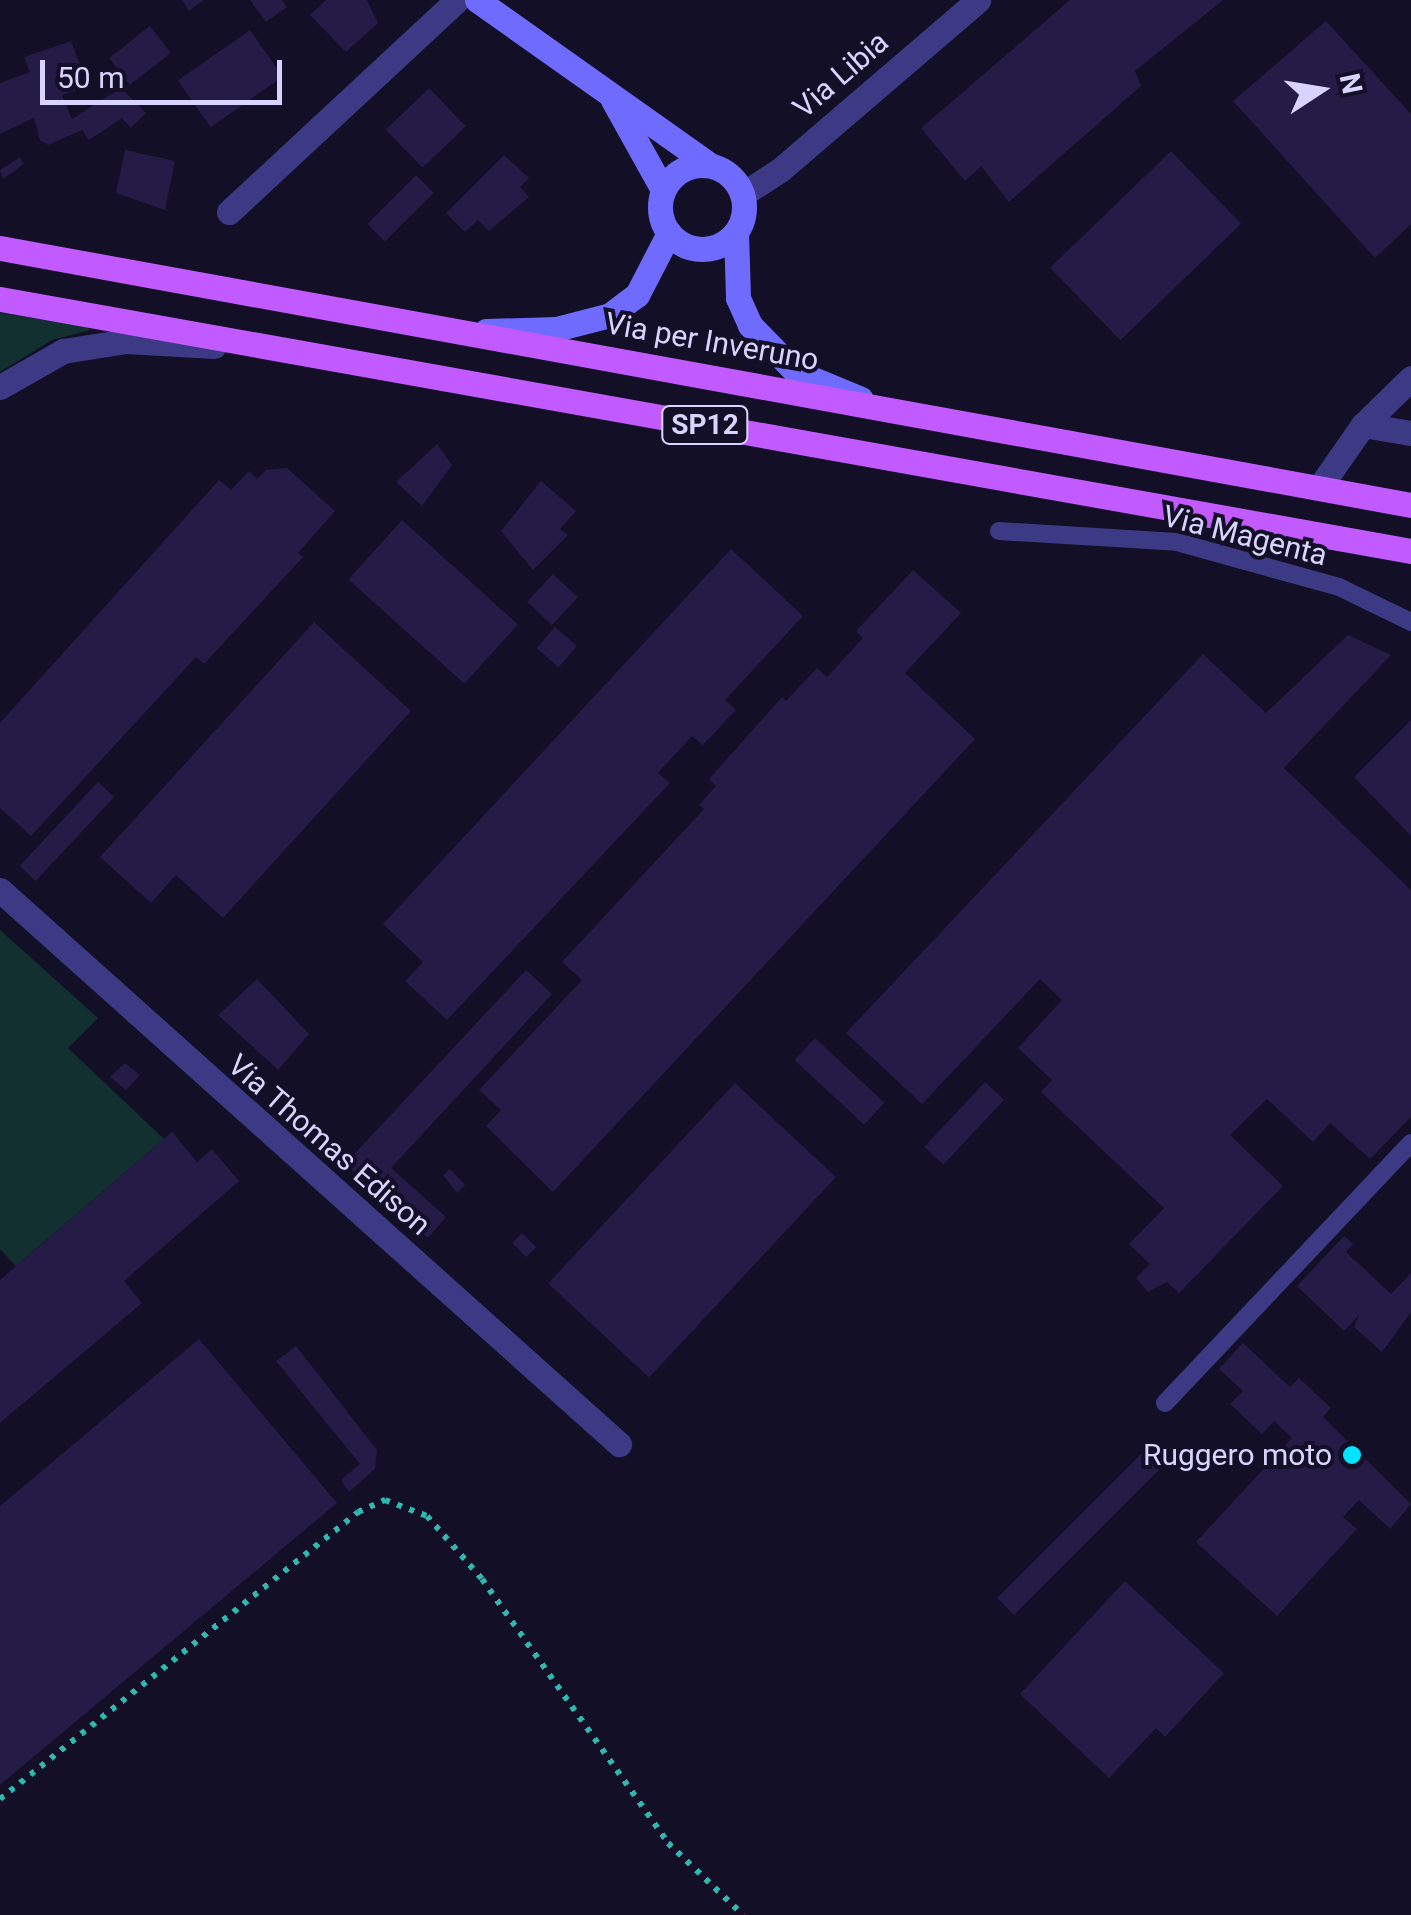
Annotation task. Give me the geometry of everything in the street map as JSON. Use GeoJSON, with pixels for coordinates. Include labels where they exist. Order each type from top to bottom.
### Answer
{"type":"FeatureCollection","features":[{"type":"Feature","properties":{"kind":"main road","name":"Via per Inveruno"},"geometry":{"type":"LineString","coordinates":[[0,248],[875,404],[1411,505]]}},
{"type":"Feature","properties":{"kind":"main road","name":"SP12"},"geometry":{"type":"LineString","coordinates":[[0,299],[1411,551]]}},
{"type":"Feature","properties":{"kind":"street"},"geometry":{"type":"LineString","coordinates":[[228,212],[457,0]]}},
{"type":"Feature","properties":{"kind":"street"},"geometry":{"type":"LineString","coordinates":[[477,0],[610,96],[661,124],[709,164],[730,174],[743,194],[736,233],[738,298],[750,325],[796,372],[875,404]]}},
{"type":"Feature","properties":{"kind":"street","name":"Via Libia"},"geometry":{"type":"LineString","coordinates":[[743,194],[780,170],[978,0]]}},
{"type":"Feature","properties":{"kind":"street"},"geometry":{"type":"LineString","coordinates":[[610,96],[663,190]]}},
{"type":"Feature","properties":{"kind":"street"},"geometry":{"type":"LineString","coordinates":[[709,164],[681,170],[663,190],[660,212],[669,233],[703,250],[736,233]]}},
{"type":"Feature","properties":{"kind":"street"},"geometry":{"type":"LineString","coordinates":[[460,331],[556,329],[610,315],[637,295],[669,233]]}},
{"type":"Feature","properties":{"kind":"street"},"geometry":{"type":"LineString","coordinates":[[0,387],[63,350],[126,341],[284,350]]}},
{"type":"Feature","properties":{"kind":"street"},"geometry":{"type":"LineString","coordinates":[[1319,488],[1364,425],[1411,378]]}},
{"type":"Feature","properties":{"kind":"street"},"geometry":{"type":"LineString","coordinates":[[1364,425],[1411,434]]}},
{"type":"Feature","properties":{"kind":"street","name":"Via Thomas Edison"},"geometry":{"type":"LineString","coordinates":[[0,890],[619,1444]]}},
{"type":"Feature","properties":{"kind":"lane","name":"Via Magenta"},"geometry":{"type":"LineString","coordinates":[[999,531],[1177,542],[1340,587],[1411,622]]}},
{"type":"Feature","properties":{"kind":"lane"},"geometry":{"type":"LineString","coordinates":[[1165,1403],[1411,1143]]}},
{"type":"Feature","properties":{"kind":"path"},"geometry":{"type":"LineString","coordinates":[[0,1799],[358,1512],[385,1500],[427,1516],[482,1579],[668,1843],[743,1915]]}},
{"type":"Feature","properties":{"kind":"green space"},"geometry":{"type":"Polygon","coordinates":[[[0,313],[90,330],[52,340],[0,372],[0,313]]]}},
{"type":"Feature","properties":{"kind":"green space"},"geometry":{"type":"Polygon","coordinates":[[[0,930],[98,1018],[68,1048],[164,1139],[16,1266],[0,1249],[0,930]]]}},
{"type":"Feature","properties":{"kind":"building"},"geometry":{"type":"Polygon","coordinates":[[[182,0],[204,0],[189,11],[182,0]]]}},
{"type":"Feature","properties":{"kind":"building"},"geometry":{"type":"Polygon","coordinates":[[[250,0],[282,0],[287,7],[266,22],[250,0]]]}},
{"type":"Feature","properties":{"kind":"building"},"geometry":{"type":"Polygon","coordinates":[[[326,0],[367,0],[378,23],[346,52],[310,15],[326,0]]]}},
{"type":"Feature","properties":{"kind":"building"},"geometry":{"type":"Polygon","coordinates":[[[1070,0],[1223,0],[1135,71],[1141,86],[1009,202],[981,166],[965,181],[921,128],[1070,0]]]}},
{"type":"Feature","properties":{"kind":"building"},"geometry":{"type":"Polygon","coordinates":[[[1326,21],[1411,114],[1411,224],[1375,258],[1233,101],[1326,21]]]}},
{"type":"Feature","properties":{"kind":"building"},"geometry":{"type":"Polygon","coordinates":[[[150,26],[171,53],[130,85],[109,58],[150,26]]]}},
{"type":"Feature","properties":{"kind":"building"},"geometry":{"type":"Polygon","coordinates":[[[250,30],[283,77],[211,127],[178,80],[250,30]]]}},
{"type":"Feature","properties":{"kind":"building"},"geometry":{"type":"Polygon","coordinates":[[[71,41],[88,86],[62,95],[72,119],[121,88],[146,113],[131,128],[122,118],[89,140],[82,130],[48,145],[40,140],[34,118],[0,134],[0,83],[30,72],[24,57],[71,41]]]}},
{"type":"Feature","properties":{"kind":"building"},"geometry":{"type":"Polygon","coordinates":[[[429,88],[466,126],[423,168],[386,130],[429,88]]]}},
{"type":"Feature","properties":{"kind":"building"},"geometry":{"type":"Polygon","coordinates":[[[125,150],[175,161],[165,210],[116,193],[125,150]]]}},
{"type":"Feature","properties":{"kind":"building"},"geometry":{"type":"Polygon","coordinates":[[[1171,151],[1241,224],[1120,340],[1050,268],[1171,151]]]}},
{"type":"Feature","properties":{"kind":"building"},"geometry":{"type":"Polygon","coordinates":[[[504,155],[529,178],[520,187],[529,197],[489,231],[478,220],[465,232],[446,213],[504,155]]]}},
{"type":"Feature","properties":{"kind":"building"},"geometry":{"type":"Polygon","coordinates":[[[20,157],[24,164],[3,179],[0,170],[20,157]]]}},
{"type":"Feature","properties":{"kind":"building"},"geometry":{"type":"Polygon","coordinates":[[[416,175],[434,193],[385,241],[367,224],[416,175]]]}},
{"type":"Feature","properties":{"kind":"building"},"geometry":{"type":"Polygon","coordinates":[[[437,444],[452,465],[422,506],[396,482],[437,444]]]}},
{"type":"Feature","properties":{"kind":"building"},"geometry":{"type":"Polygon","coordinates":[[[287,468],[335,511],[298,553],[303,557],[204,664],[196,657],[31,836],[0,808],[0,723],[219,480],[231,490],[249,471],[257,479],[266,470],[287,468]]]}},
{"type":"Feature","properties":{"kind":"building"},"geometry":{"type":"Polygon","coordinates":[[[541,481],[576,511],[560,529],[568,535],[533,570],[501,531],[541,481]]]}},
{"type":"Feature","properties":{"kind":"building"},"geometry":{"type":"Polygon","coordinates":[[[402,520],[518,624],[464,684],[348,579],[402,520]]]}},
{"type":"Feature","properties":{"kind":"building"},"geometry":{"type":"Polygon","coordinates":[[[731,549],[803,616],[725,700],[736,710],[703,745],[692,736],[658,773],[670,783],[447,1020],[405,981],[423,962],[383,924],[731,549]]]}},
{"type":"Feature","properties":{"kind":"building"},"geometry":{"type":"Polygon","coordinates":[[[913,570],[961,613],[905,673],[975,739],[553,1192],[486,1126],[501,1110],[479,1090],[582,980],[562,962],[704,809],[699,805],[716,786],[709,779],[782,697],[786,701],[817,668],[827,677],[863,638],[856,631],[913,570]]]}},
{"type":"Feature","properties":{"kind":"building"},"geometry":{"type":"Polygon","coordinates":[[[553,574],[578,597],[552,625],[527,602],[553,574]]]}},
{"type":"Feature","properties":{"kind":"building"},"geometry":{"type":"Polygon","coordinates":[[[314,622],[411,711],[223,918],[176,875],[151,903],[100,857],[314,622]]]}},
{"type":"Feature","properties":{"kind":"building"},"geometry":{"type":"Polygon","coordinates":[[[555,627],[577,646],[559,667],[537,648],[555,627]]]}},
{"type":"Feature","properties":{"kind":"building"},"geometry":{"type":"Polygon","coordinates":[[[1348,635],[1391,655],[1284,768],[1411,890],[1411,1117],[1370,1159],[1330,1123],[1313,1142],[1267,1099],[1230,1135],[1283,1186],[1179,1293],[1167,1282],[1148,1292],[1136,1278],[1150,1264],[1129,1244],[1164,1208],[1041,1092],[1052,1080],[1018,1048],[1062,1000],[1040,979],[922,1104],[846,1033],[1203,654],[1266,713],[1348,635]]]}},
{"type":"Feature","properties":{"kind":"building"},"geometry":{"type":"Polygon","coordinates":[[[1411,720],[1411,836],[1354,777],[1411,720]]]}},
{"type":"Feature","properties":{"kind":"building"},"geometry":{"type":"Polygon","coordinates":[[[98,782],[114,797],[36,881],[20,866],[98,782]]]}},
{"type":"Feature","properties":{"kind":"building"},"geometry":{"type":"Polygon","coordinates":[[[526,970],[552,994],[391,1168],[446,1217],[428,1238],[345,1164],[526,970]]]}},
{"type":"Feature","properties":{"kind":"building"},"geometry":{"type":"Polygon","coordinates":[[[257,979],[309,1034],[278,1070],[218,1015],[257,979]]]}},
{"type":"Feature","properties":{"kind":"building"},"geometry":{"type":"Polygon","coordinates":[[[815,1038],[884,1103],[864,1125],[795,1060],[815,1038]]]}},
{"type":"Feature","properties":{"kind":"building"},"geometry":{"type":"Polygon","coordinates":[[[125,1063],[140,1075],[126,1090],[110,1077],[125,1063]]]}},
{"type":"Feature","properties":{"kind":"building"},"geometry":{"type":"Polygon","coordinates":[[[985,1082],[1004,1100],[943,1165],[924,1147],[985,1082]]]}},
{"type":"Feature","properties":{"kind":"building"},"geometry":{"type":"Polygon","coordinates":[[[735,1083],[836,1177],[649,1378],[548,1283],[735,1083]]]}},
{"type":"Feature","properties":{"kind":"building"},"geometry":{"type":"Polygon","coordinates":[[[172,1132],[197,1162],[212,1149],[239,1181],[124,1281],[142,1303],[0,1423],[0,1280],[172,1132]]]}},
{"type":"Feature","properties":{"kind":"building"},"geometry":{"type":"Polygon","coordinates":[[[450,1169],[465,1185],[457,1193],[443,1175],[450,1169]]]}},
{"type":"Feature","properties":{"kind":"building"},"geometry":{"type":"Polygon","coordinates":[[[522,1233],[536,1247],[526,1257],[512,1243],[522,1233]]]}},
{"type":"Feature","properties":{"kind":"building"},"geometry":{"type":"Polygon","coordinates":[[[1344,1236],[1353,1244],[1346,1252],[1391,1294],[1411,1273],[1411,1312],[1382,1352],[1354,1327],[1359,1315],[1344,1331],[1297,1286],[1344,1236]]]}},
{"type":"Feature","properties":{"kind":"building"},"geometry":{"type":"Polygon","coordinates":[[[199,1339],[337,1503],[0,1785],[0,1506],[199,1339]]]}},
{"type":"Feature","properties":{"kind":"building"},"geometry":{"type":"Polygon","coordinates":[[[1243,1343],[1290,1387],[1299,1378],[1331,1408],[1323,1417],[1411,1504],[1390,1529],[1359,1500],[1343,1517],[1357,1529],[1277,1616],[1196,1542],[1292,1438],[1274,1421],[1262,1434],[1230,1404],[1243,1391],[1219,1369],[1243,1343]]]}},
{"type":"Feature","properties":{"kind":"building"},"geometry":{"type":"Polygon","coordinates":[[[296,1346],[377,1450],[375,1469],[349,1492],[341,1480],[360,1464],[276,1361],[296,1346]]]}},
{"type":"Feature","properties":{"kind":"building"},"geometry":{"type":"Polygon","coordinates":[[[1149,1446],[1166,1463],[1014,1615],[997,1598],[1149,1446]]]}},
{"type":"Feature","properties":{"kind":"building"},"geometry":{"type":"Polygon","coordinates":[[[1125,1581],[1224,1673],[1165,1737],[1156,1728],[1109,1778],[1020,1694],[1125,1581]]]}},
{"type":"Feature","properties":{"kind":"place","name":"Ruggero moto"},"geometry":{"type":"Point","coordinates":[1352,1455]}}]}
